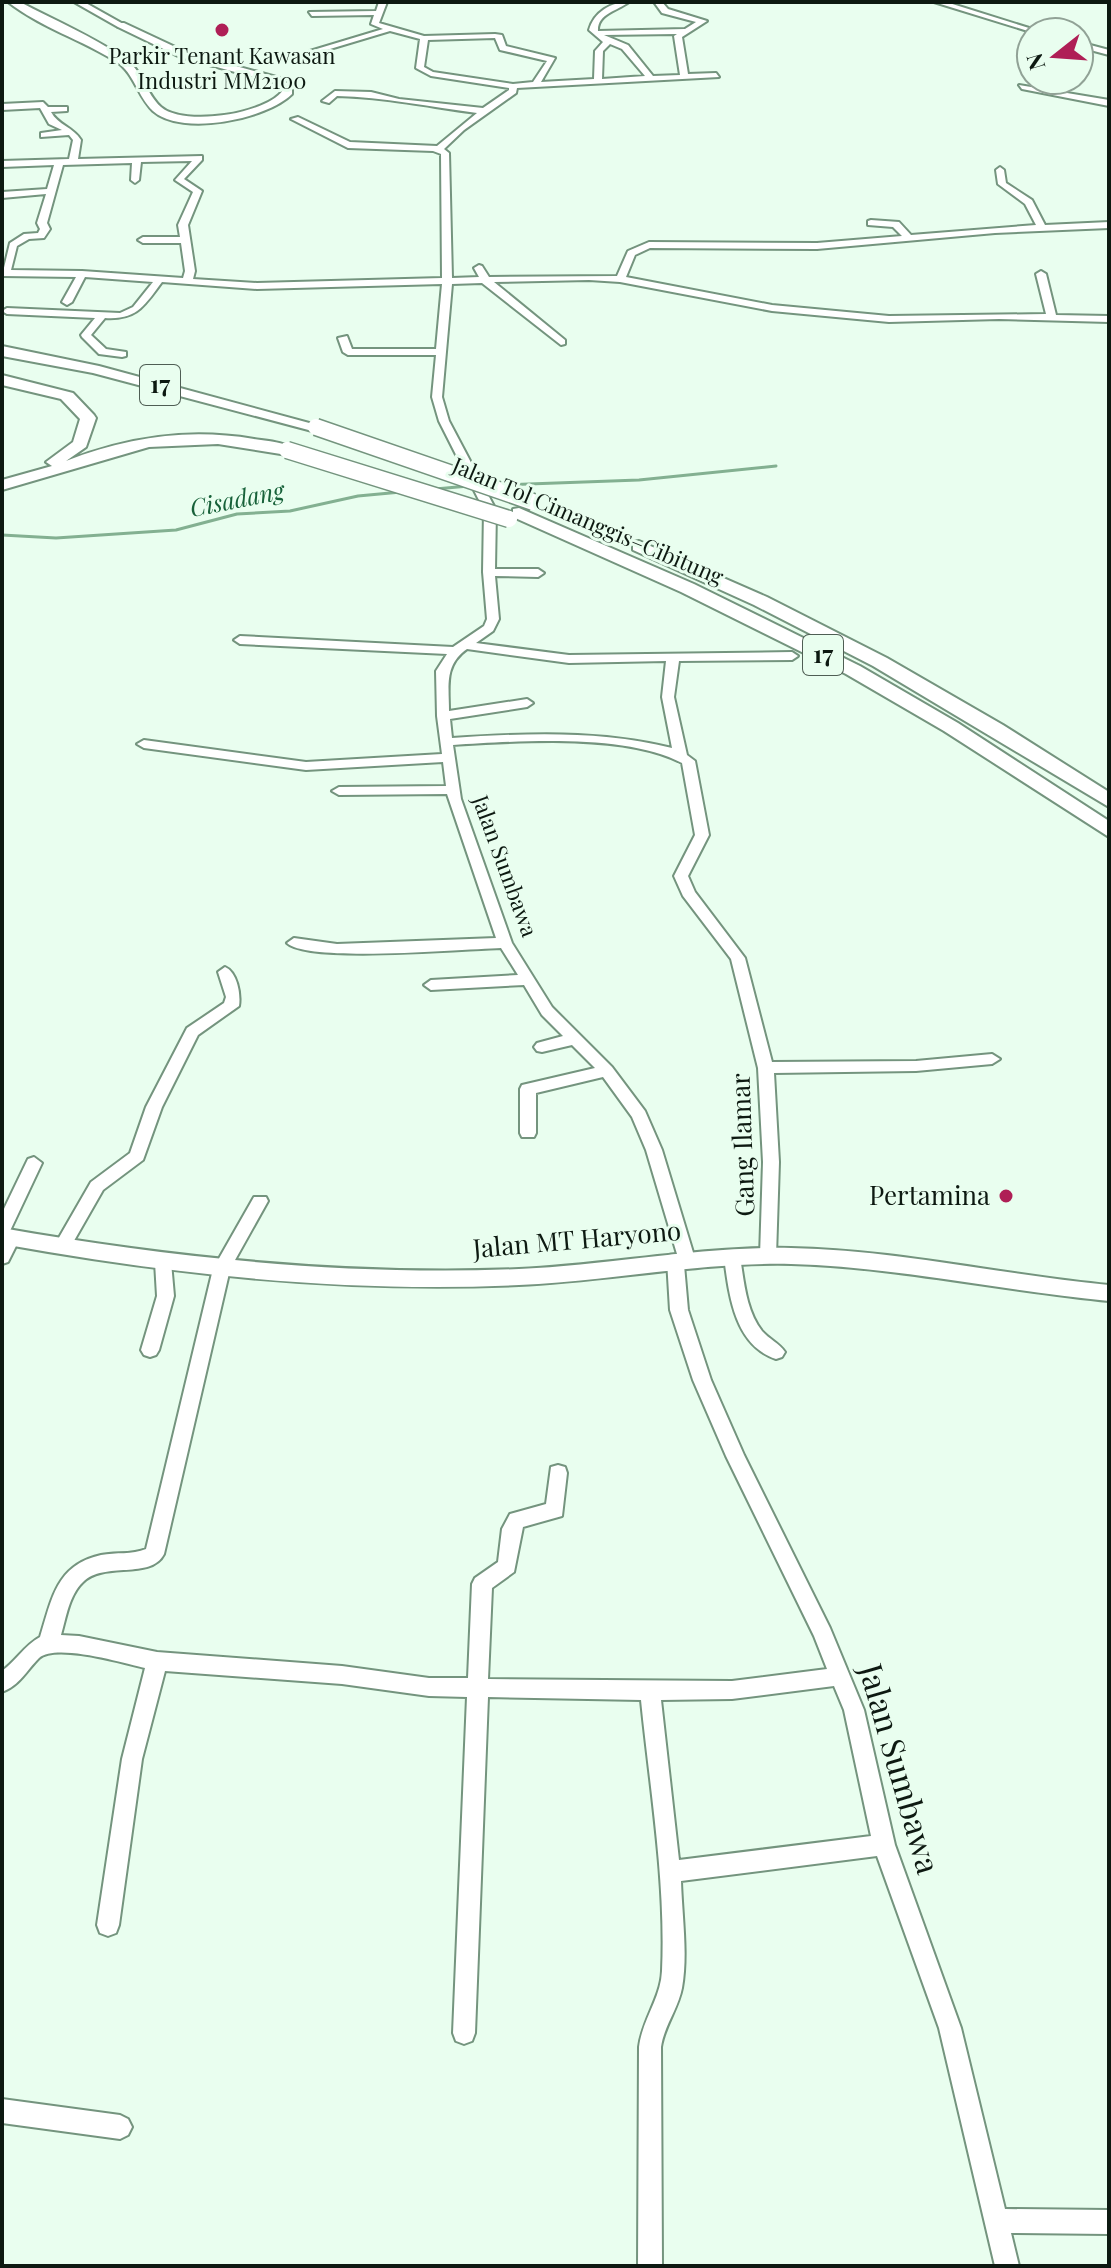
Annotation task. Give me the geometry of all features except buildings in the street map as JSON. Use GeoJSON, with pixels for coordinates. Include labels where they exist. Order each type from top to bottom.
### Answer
{"type":"FeatureCollection","features":[{"type":"Feature","properties":{"kind":"highway","name":"Jalan Tol Cimanggis–Cibitung"},"geometry":{"type":"LineString","coordinates":[[2,351],[109,372],[316,427],[520,511],[649,569],[855,672],[1013,765],[1109,831]]}},
{"type":"Feature","properties":{"kind":"highway","name":"Jalan Tol Cimanggis–Cibitung"},"geometry":{"type":"LineString","coordinates":[[2,365],[186,406],[302,439],[671,560],[876,659],[1028,747],[1109,801]]}},
{"type":"Feature","properties":{"kind":"highway"},"geometry":{"type":"LineString","coordinates":[[2,380],[67,396],[88,418],[80,444],[62,458],[2,477]]}},
{"type":"Feature","properties":{"kind":"highway"},"geometry":{"type":"LineString","coordinates":[[2,485],[48,475],[135,444],[167,439],[246,441],[520,511]]}},
{"type":"Feature","properties":{"kind":"main road"},"geometry":{"type":"LineString","coordinates":[[13,2],[123,61],[164,115],[190,121],[228,116],[283,99],[288,89],[283,84],[184,55],[121,25]]}},
{"type":"Feature","properties":{"kind":"main road","name":"Jalan MT Haryono"},"geometry":{"type":"LineString","coordinates":[[4,1240],[222,1269],[364,1278],[496,1278],[551,1275],[681,1259],[768,1256],[823,1259],[1109,1293]]}},
{"type":"Feature","properties":{"kind":"street"},"geometry":{"type":"LineString","coordinates":[[78,2],[121,25]]}},
{"type":"Feature","properties":{"kind":"street"},"geometry":{"type":"LineString","coordinates":[[383,2],[375,24],[387,30],[424,38],[495,36],[499,37],[503,48],[549,57],[549,66],[536,84]]}},
{"type":"Feature","properties":{"kind":"street"},"geometry":{"type":"LineString","coordinates":[[625,2],[607,9],[594,21],[592,28],[606,40],[625,47],[651,79]]}},
{"type":"Feature","properties":{"kind":"street"},"geometry":{"type":"LineString","coordinates":[[658,2],[665,11],[702,19],[702,22],[678,36],[684,75]]}},
{"type":"Feature","properties":{"kind":"street"},"geometry":{"type":"LineString","coordinates":[[938,2],[1015,25]]}},
{"type":"Feature","properties":{"kind":"street"},"geometry":{"type":"LineString","coordinates":[[312,14],[380,13]]}},
{"type":"Feature","properties":{"kind":"street"},"geometry":{"type":"LineString","coordinates":[[313,53],[387,30]]}},
{"type":"Feature","properties":{"kind":"street"},"geometry":{"type":"LineString","coordinates":[[598,33],[687,31]]}},
{"type":"Feature","properties":{"kind":"street"},"geometry":{"type":"LineString","coordinates":[[424,38],[422,71],[513,86],[716,75]]}},
{"type":"Feature","properties":{"kind":"street"},"geometry":{"type":"LineString","coordinates":[[598,82],[599,51],[606,40]]}},
{"type":"Feature","properties":{"kind":"street"},"geometry":{"type":"LineString","coordinates":[[339,45],[348,48],[346,57]]}},
{"type":"Feature","properties":{"kind":"street"},"geometry":{"type":"LineString","coordinates":[[295,119],[348,145],[439,149],[483,111],[513,91],[513,86]]}},
{"type":"Feature","properties":{"kind":"street"},"geometry":{"type":"LineString","coordinates":[[326,101],[341,88],[399,101],[483,111]]}},
{"type":"Feature","properties":{"kind":"street"},"geometry":{"type":"LineString","coordinates":[[1071,96],[1109,103]]}},
{"type":"Feature","properties":{"kind":"street"},"geometry":{"type":"LineString","coordinates":[[2,107],[43,105],[52,122],[72,132],[77,140],[73,163]]}},
{"type":"Feature","properties":{"kind":"street"},"geometry":{"type":"LineString","coordinates":[[44,110],[64,109]]}},
{"type":"Feature","properties":{"kind":"street"},"geometry":{"type":"LineString","coordinates":[[44,135],[72,132]]}},
{"type":"Feature","properties":{"kind":"street","name":"Jalan Sumbawa"},"geometry":{"type":"LineString","coordinates":[[439,149],[445,153],[448,177],[447,283],[437,397],[441,413],[490,510],[492,623],[461,648],[441,676],[453,790],[464,836],[505,943],[527,980],[547,1011],[607,1071],[643,1123],[681,1259],[679,1310],[697,1366],[735,1456],[841,1676],[861,1737],[884,1845],[950,2028],[1007,2266]]}},
{"type":"Feature","properties":{"kind":"street"},"geometry":{"type":"LineString","coordinates":[[6,152],[5,164],[199,158],[179,180],[198,191],[183,225],[190,271],[187,281]]}},
{"type":"Feature","properties":{"kind":"street"},"geometry":{"type":"LineString","coordinates":[[135,180],[137,160]]}},
{"type":"Feature","properties":{"kind":"street"},"geometry":{"type":"LineString","coordinates":[[59,163],[42,223],[45,229],[41,236],[27,236],[13,245],[4,273],[82,274],[257,286],[620,279],[749,304],[889,319],[985,316],[1109,319]]}},
{"type":"Feature","properties":{"kind":"street"},"geometry":{"type":"LineString","coordinates":[[1000,170],[1002,184],[1029,202],[1041,227]]}},
{"type":"Feature","properties":{"kind":"street"},"geometry":{"type":"LineString","coordinates":[[2,195],[51,191]]}},
{"type":"Feature","properties":{"kind":"street"},"geometry":{"type":"LineString","coordinates":[[871,223],[896,224],[909,238]]}},
{"type":"Feature","properties":{"kind":"street"},"geometry":{"type":"LineString","coordinates":[[620,279],[631,253],[649,245],[794,247],[1041,227],[1109,225]]}},
{"type":"Feature","properties":{"kind":"street"},"geometry":{"type":"LineString","coordinates":[[143,240],[183,240]]}},
{"type":"Feature","properties":{"kind":"street"},"geometry":{"type":"LineString","coordinates":[[479,268],[486,281],[561,342]]}},
{"type":"Feature","properties":{"kind":"street"},"geometry":{"type":"LineString","coordinates":[[67,302],[82,274]]}},
{"type":"Feature","properties":{"kind":"street"},"geometry":{"type":"LineString","coordinates":[[1041,274],[1052,319]]}},
{"type":"Feature","properties":{"kind":"street"},"geometry":{"type":"LineString","coordinates":[[7,311],[121,316],[136,309],[160,279]]}},
{"type":"Feature","properties":{"kind":"street"},"geometry":{"type":"LineString","coordinates":[[102,315],[86,335],[103,352],[122,354]]}},
{"type":"Feature","properties":{"kind":"street"},"geometry":{"type":"LineString","coordinates":[[343,338],[348,352],[441,352]]}},
{"type":"Feature","properties":{"kind":"street"},"geometry":{"type":"LineString","coordinates":[[489,572],[538,573]]}},
{"type":"Feature","properties":{"kind":"street"},"geometry":{"type":"LineString","coordinates":[[240,640],[461,648],[569,659],[792,656]]}},
{"type":"Feature","properties":{"kind":"street"},"geometry":{"type":"LineString","coordinates":[[447,742],[533,737],[617,743],[680,755],[668,697],[673,657]]}},
{"type":"Feature","properties":{"kind":"street"},"geometry":{"type":"LineString","coordinates":[[443,716],[527,703]]}},
{"type":"Feature","properties":{"kind":"street"},"geometry":{"type":"LineString","coordinates":[[144,744],[306,766],[449,758]]}},
{"type":"Feature","properties":{"kind":"street","name":"Gang Ilamar"},"geometry":{"type":"LineString","coordinates":[[680,755],[691,769],[702,835],[681,872],[685,888],[738,958],[766,1068],[771,1162],[768,1256]]}},
{"type":"Feature","properties":{"kind":"street"},"geometry":{"type":"LineString","coordinates":[[339,791],[453,790]]}},
{"type":"Feature","properties":{"kind":"street"},"geometry":{"type":"LineString","coordinates":[[294,943],[337,949],[505,943]]}},
{"type":"Feature","properties":{"kind":"street"},"geometry":{"type":"LineString","coordinates":[[61,1248],[97,1186],[137,1156],[154,1107],[192,1032],[232,1003],[225,972]]}},
{"type":"Feature","properties":{"kind":"street"},"geometry":{"type":"LineString","coordinates":[[431,985],[527,980]]}},
{"type":"Feature","properties":{"kind":"street"},"geometry":{"type":"LineString","coordinates":[[542,1047],[575,1039]]}},
{"type":"Feature","properties":{"kind":"street"},"geometry":{"type":"LineString","coordinates":[[766,1068],[865,1068],[992,1059]]}},
{"type":"Feature","properties":{"kind":"street"},"geometry":{"type":"LineString","coordinates":[[528,1133],[528,1089],[607,1071]]}},
{"type":"Feature","properties":{"kind":"street"},"geometry":{"type":"LineString","coordinates":[[4,1240],[34,1163]]}},
{"type":"Feature","properties":{"kind":"street"},"geometry":{"type":"LineString","coordinates":[[48,1643],[69,1581],[81,1568],[98,1561],[142,1560],[154,1554],[222,1269],[260,1201]]}},
{"type":"Feature","properties":{"kind":"street"},"geometry":{"type":"LineString","coordinates":[[732,1257],[749,1327],[756,1338],[776,1352]]}},
{"type":"Feature","properties":{"kind":"street"},"geometry":{"type":"LineString","coordinates":[[150,1350],[166,1296],[167,1275],[163,1262]]}},
{"type":"Feature","properties":{"kind":"street"},"geometry":{"type":"LineString","coordinates":[[464,2033],[482,1584],[507,1566],[511,1529],[517,1520],[555,1510],[558,1473]]}},
{"type":"Feature","properties":{"kind":"street"},"geometry":{"type":"LineString","coordinates":[[2,1683],[18,1671],[33,1651],[48,1643],[79,1645],[157,1661],[342,1675],[429,1687],[732,1690],[841,1676]]}},
{"type":"Feature","properties":{"kind":"street"},"geometry":{"type":"LineString","coordinates":[[108,1925],[132,1759],[157,1661]]}},
{"type":"Feature","properties":{"kind":"street"},"geometry":{"type":"LineString","coordinates":[[650,1690],[670,1872],[673,1972],[670,1992],[652,2032],[650,2047],[650,2266]]}},
{"type":"Feature","properties":{"kind":"street"},"geometry":{"type":"LineString","coordinates":[[670,1872],[884,1845]]}},
{"type":"Feature","properties":{"kind":"street"},"geometry":{"type":"LineString","coordinates":[[2,2111],[120,2127]]}},
{"type":"Feature","properties":{"kind":"street"},"geometry":{"type":"LineString","coordinates":[[997,2221],[1109,2222]]}},
{"type":"Feature","properties":{"kind":"waterway","name":"Cisadang"},"geometry":{"type":"LineString","coordinates":[[502,485],[639,480],[776,466]]}},
{"type":"Feature","properties":{"kind":"waterway","name":"Cisadang"},"geometry":{"type":"LineString","coordinates":[[435,489],[469,486]]}},
{"type":"Feature","properties":{"kind":"waterway","name":"Cisadang"},"geometry":{"type":"LineString","coordinates":[[2,535],[56,538],[176,530],[237,514],[290,511],[358,496],[401,492]]}},
{"type":"Feature","properties":{"kind":"place","name":"Parkir Tenant Kawasan Industri MM2100"},"geometry":{"type":"Point","coordinates":[222,30]}},
{"type":"Feature","properties":{"kind":"place","name":"Pertamina"},"geometry":{"type":"Point","coordinates":[1006,1196]}}]}
